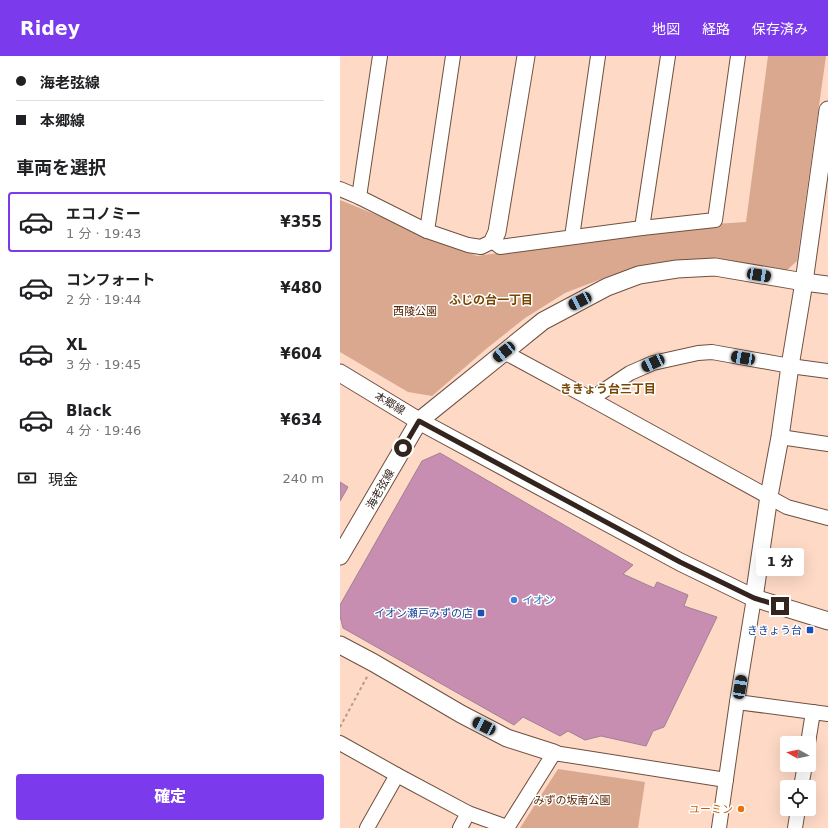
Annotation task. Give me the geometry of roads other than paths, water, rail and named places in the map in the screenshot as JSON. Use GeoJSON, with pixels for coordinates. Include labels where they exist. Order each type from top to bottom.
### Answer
{"type":"FeatureCollection","features":[{"type":"Feature","properties":{"kind":"street"},"geometry":{"type":"LineString","coordinates":[[358,197],[380,56]]}},
{"type":"Feature","properties":{"kind":"street"},"geometry":{"type":"LineString","coordinates":[[428,231],[453,56]]}},
{"type":"Feature","properties":{"kind":"street"},"geometry":{"type":"LineString","coordinates":[[340,189],[428,231],[468,245],[481,247],[493,241],[498,232],[526,56]]}},
{"type":"Feature","properties":{"kind":"street"},"geometry":{"type":"LineString","coordinates":[[572,237],[598,56]]}},
{"type":"Feature","properties":{"kind":"street"},"geometry":{"type":"LineString","coordinates":[[642,228],[668,56]]}},
{"type":"Feature","properties":{"kind":"street"},"geometry":{"type":"LineString","coordinates":[[493,241],[500,248],[572,237],[715,220],[738,56]]}},
{"type":"Feature","properties":{"kind":"street"},"geometry":{"type":"LineString","coordinates":[[719,828],[769,496],[780,437],[804,282],[828,110]]}},
{"type":"Feature","properties":{"kind":"street"},"geometry":{"type":"LineString","coordinates":[[419,421],[543,321],[607,287],[639,275],[678,269],[715,268],[804,282],[828,284]]}},
{"type":"Feature","properties":{"kind":"street"},"geometry":{"type":"LineString","coordinates":[[504,352],[787,507],[828,518]]}},
{"type":"Feature","properties":{"kind":"street"},"geometry":{"type":"LineString","coordinates":[[591,399],[630,373],[653,363],[698,353],[712,352],[790,366],[828,371]]}},
{"type":"Feature","properties":{"kind":"street","name":"本郷線"},"geometry":{"type":"LineString","coordinates":[[340,373],[419,421],[680,562],[754,598],[828,621]]}},
{"type":"Feature","properties":{"kind":"street","name":"海老弦線"},"geometry":{"type":"LineString","coordinates":[[340,556],[419,421]]}},
{"type":"Feature","properties":{"kind":"street"},"geometry":{"type":"LineString","coordinates":[[780,437],[828,444]]}},
{"type":"Feature","properties":{"kind":"street"},"geometry":{"type":"LineString","coordinates":[[340,645],[374,663],[461,714],[507,738],[554,753],[726,780]]}},
{"type":"Feature","properties":{"kind":"street"},"geometry":{"type":"LineString","coordinates":[[737,702],[828,714]]}},
{"type":"Feature","properties":{"kind":"street"},"geometry":{"type":"LineString","coordinates":[[809,736],[813,712]]}},
{"type":"Feature","properties":{"kind":"street"},"geometry":{"type":"LineString","coordinates":[[340,743],[468,813],[507,828],[554,753]]}},
{"type":"Feature","properties":{"kind":"street"},"geometry":{"type":"LineString","coordinates":[[367,828],[397,775]]}},
{"type":"Feature","properties":{"kind":"street"},"geometry":{"type":"LineString","coordinates":[[460,828],[468,813]]}},
{"type":"Feature","properties":{"kind":"street"},"geometry":{"type":"LineString","coordinates":[[795,828],[797,816]]}},
{"type":"Feature","properties":{"kind":"place","name":"イオン"},"geometry":{"type":"Point","coordinates":[514,600]}},
{"type":"Feature","properties":{"kind":"place","name":"イオン瀬戸みずの店"},"geometry":{"type":"Point","coordinates":[481,613]}},
{"type":"Feature","properties":{"kind":"place","name":"ききょう台"},"geometry":{"type":"Point","coordinates":[810,630]}},
{"type":"Feature","properties":{"kind":"place","name":"ユーミン"},"geometry":{"type":"Point","coordinates":[741,809]}},
{"type":"Feature","properties":{"kind":"district","name":"ふじの台一丁目"},"geometry":{"type":"Point","coordinates":[491,300]}},
{"type":"Feature","properties":{"kind":"district","name":"ききょう台三丁目"},"geometry":{"type":"Point","coordinates":[608,389]}},
{"type":"Feature","properties":{"kind":"park label","name":"西陵公園"},"geometry":{"type":"Point","coordinates":[415,311]}},
{"type":"Feature","properties":{"kind":"park label","name":"みずの坂南公園"},"geometry":{"type":"Point","coordinates":[572,800]}}]}
